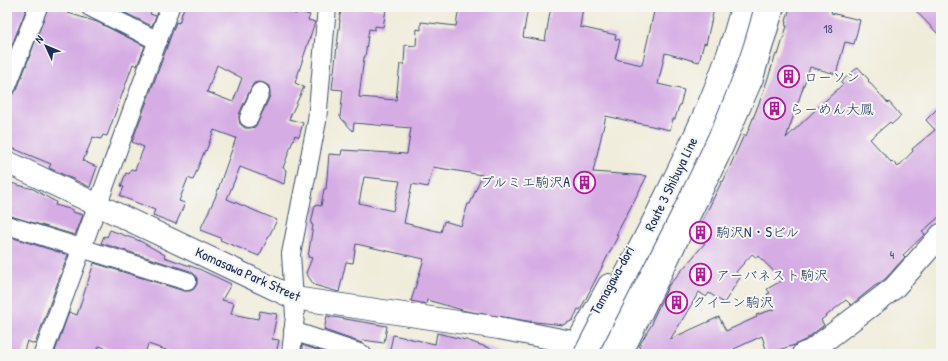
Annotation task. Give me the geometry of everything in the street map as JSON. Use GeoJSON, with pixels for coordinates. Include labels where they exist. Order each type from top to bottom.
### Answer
{"type":"FeatureCollection","features":[{"type":"Feature","properties":{"kind":"main road","name":"Tamagawa-dori"},"geometry":{"type":"LineString","coordinates":[[578,350],[669,174],[714,69],[734,7]]}},
{"type":"Feature","properties":{"kind":"main road","name":"Route 3 Shibuya Line"},"geometry":{"type":"LineString","coordinates":[[578,350],[689,148],[721,74],[742,7]]}},
{"type":"Feature","properties":{"kind":"main road","name":"Route 3 Shibuya Line"},"geometry":{"type":"LineString","coordinates":[[606,354],[728,109],[746,62],[762,7]]}},
{"type":"Feature","properties":{"kind":"main road"},"geometry":{"type":"LineString","coordinates":[[621,354],[718,156],[752,78],[773,7]]}},
{"type":"Feature","properties":{"kind":"main road","name":"Komasawa Park Street"},"geometry":{"type":"LineString","coordinates":[[7,162],[294,298],[499,328],[578,350]]}},
{"type":"Feature","properties":{"kind":"main road"},"geometry":{"type":"LineString","coordinates":[[803,354],[811,351],[894,288],[941,235]]}},
{"type":"Feature","properties":{"kind":"main road"},"geometry":{"type":"LineString","coordinates":[[578,350],[595,354]]}},
{"type":"Feature","properties":{"kind":"street"},"geometry":{"type":"LineString","coordinates":[[7,86],[38,7]]}},
{"type":"Feature","properties":{"kind":"street"},"geometry":{"type":"LineString","coordinates":[[90,7],[158,41]]}},
{"type":"Feature","properties":{"kind":"street"},"geometry":{"type":"LineString","coordinates":[[43,354],[83,249],[170,7]]}},
{"type":"Feature","properties":{"kind":"street"},"geometry":{"type":"LineString","coordinates":[[291,354],[294,298],[291,254],[317,121],[327,7]]}},
{"type":"Feature","properties":{"kind":"street"},"geometry":{"type":"LineString","coordinates":[[249,118],[260,92]]}},
{"type":"Feature","properties":{"kind":"street"},"geometry":{"type":"LineString","coordinates":[[7,225],[187,282]]}},
{"type":"Feature","properties":{"kind":"street"},"geometry":{"type":"LineString","coordinates":[[293,331],[362,354]]}},
{"type":"Feature","properties":{"kind":"building"},"geometry":{"type":"Polygon","coordinates":[[[7,7],[27,7],[12,45],[7,43],[7,7]]]}},
{"type":"Feature","properties":{"kind":"building"},"geometry":{"type":"Polygon","coordinates":[[[48,7],[70,7],[68,13],[97,22],[145,46],[137,66],[133,64],[107,136],[103,135],[101,139],[93,137],[83,161],[97,167],[90,187],[49,168],[51,164],[7,146],[7,105],[11,95],[17,90],[48,7]]]}},
{"type":"Feature","properties":{"kind":"building"},"geometry":{"type":"Polygon","coordinates":[[[113,7],[153,7],[150,14],[156,16],[152,26],[113,7]]]}},
{"type":"Feature","properties":{"kind":"building"},"geometry":{"type":"Polygon","coordinates":[[[184,7],[275,7],[296,14],[297,11],[310,15],[308,20],[315,22],[295,83],[304,87],[289,119],[303,123],[299,137],[295,135],[283,168],[286,170],[284,184],[240,167],[227,199],[277,220],[259,256],[200,230],[215,198],[236,138],[214,130],[193,180],[188,178],[179,201],[185,203],[176,224],[153,215],[155,210],[120,196],[124,187],[121,186],[126,173],[129,174],[131,169],[135,170],[144,147],[132,142],[176,22],[179,23],[184,7]],[[217,65],[207,92],[233,102],[242,78],[217,65]],[[259,82],[254,83],[239,114],[240,124],[245,128],[255,127],[270,96],[269,86],[259,82]]]}},
{"type":"Feature","properties":{"kind":"building"},"geometry":{"type":"Polygon","coordinates":[[[342,7],[365,7],[386,10],[383,27],[375,26],[375,30],[369,29],[359,97],[396,100],[400,64],[404,64],[405,45],[416,46],[417,29],[421,30],[421,22],[456,26],[459,7],[528,7],[523,37],[545,41],[551,7],[583,7],[580,27],[616,35],[615,39],[620,40],[615,59],[642,65],[655,7],[707,7],[714,9],[706,44],[704,43],[699,62],[665,53],[658,84],[684,90],[680,106],[675,119],[673,119],[670,130],[606,116],[593,172],[647,176],[616,235],[618,236],[580,310],[578,309],[573,320],[563,325],[527,321],[466,311],[427,300],[426,304],[411,301],[424,259],[356,244],[353,263],[346,262],[339,292],[314,285],[306,273],[312,258],[308,257],[313,225],[311,224],[315,205],[321,206],[324,189],[326,189],[329,154],[341,155],[342,150],[407,154],[411,128],[354,123],[353,131],[340,117],[343,90],[332,89],[339,20],[342,7]],[[433,167],[428,187],[412,184],[404,223],[441,232],[444,221],[461,226],[468,204],[470,204],[482,175],[433,167]],[[364,177],[359,203],[393,211],[400,181],[364,177]]]}},
{"type":"Feature","properties":{"kind":"building"},"geometry":{"type":"Polygon","coordinates":[[[790,7],[833,7],[831,13],[860,20],[854,44],[845,42],[836,74],[810,67],[786,138],[843,84],[841,82],[858,67],[869,80],[868,81],[901,116],[892,124],[890,122],[870,139],[891,162],[892,161],[898,167],[913,151],[912,149],[935,130],[926,120],[941,105],[941,215],[922,232],[925,234],[903,255],[905,257],[885,279],[851,305],[846,300],[821,320],[824,325],[805,340],[795,345],[767,353],[762,336],[734,349],[735,351],[728,354],[635,354],[641,351],[639,346],[653,322],[652,321],[669,285],[705,243],[693,240],[722,181],[723,182],[744,135],[746,136],[776,54],[778,55],[787,26],[785,25],[790,7]],[[752,254],[736,272],[741,276],[724,303],[709,293],[706,297],[699,292],[670,339],[719,317],[726,331],[757,317],[756,315],[775,309],[767,294],[770,293],[767,289],[783,280],[758,256],[757,258],[752,254]]]}},
{"type":"Feature","properties":{"kind":"building"},"geometry":{"type":"Polygon","coordinates":[[[912,7],[941,7],[941,37],[912,7]]]}},
{"type":"Feature","properties":{"kind":"building"},"geometry":{"type":"Polygon","coordinates":[[[7,182],[33,189],[56,202],[55,205],[73,210],[72,212],[83,215],[75,235],[7,215],[7,182]]]}},
{"type":"Feature","properties":{"kind":"building"},"geometry":{"type":"Polygon","coordinates":[[[110,230],[140,241],[165,255],[164,257],[199,269],[231,284],[222,300],[234,303],[231,314],[258,319],[260,311],[277,314],[272,339],[279,340],[276,354],[172,354],[172,352],[148,344],[145,354],[125,354],[99,346],[96,354],[64,354],[55,351],[69,312],[77,315],[94,263],[184,291],[194,289],[197,284],[197,278],[190,271],[101,243],[104,236],[107,237],[110,230]]]}},
{"type":"Feature","properties":{"kind":"building"},"geometry":{"type":"Polygon","coordinates":[[[7,236],[68,255],[35,344],[27,341],[23,354],[7,354],[7,236]]]}},
{"type":"Feature","properties":{"kind":"building"},"geometry":{"type":"Polygon","coordinates":[[[327,316],[387,326],[384,343],[363,340],[362,343],[324,330],[327,316]]]}},
{"type":"Feature","properties":{"kind":"building"},"geometry":{"type":"Polygon","coordinates":[[[437,333],[466,340],[501,352],[501,354],[389,354],[393,335],[435,344],[437,333]]]}},
{"type":"Feature","properties":{"kind":"building"},"geometry":{"type":"Polygon","coordinates":[[[302,345],[329,354],[302,354],[302,345]]]}},
{"type":"Feature","properties":{"kind":"place","name":"ローソン"},"geometry":{"type":"Point","coordinates":[788,77]}},
{"type":"Feature","properties":{"kind":"place","name":"らーめん大鳳"},"geometry":{"type":"Point","coordinates":[774,109]}},
{"type":"Feature","properties":{"kind":"place","name":"プルミエ駒沢A"},"geometry":{"type":"Point","coordinates":[585,182]}},
{"type":"Feature","properties":{"kind":"place","name":"駒沢N・Sビル"},"geometry":{"type":"Point","coordinates":[701,232]}},
{"type":"Feature","properties":{"kind":"place","name":"アーバネスト駒沢"},"geometry":{"type":"Point","coordinates":[701,275]}},
{"type":"Feature","properties":{"kind":"place","name":"クイーン駒沢"},"geometry":{"type":"Point","coordinates":[677,302]}}]}
